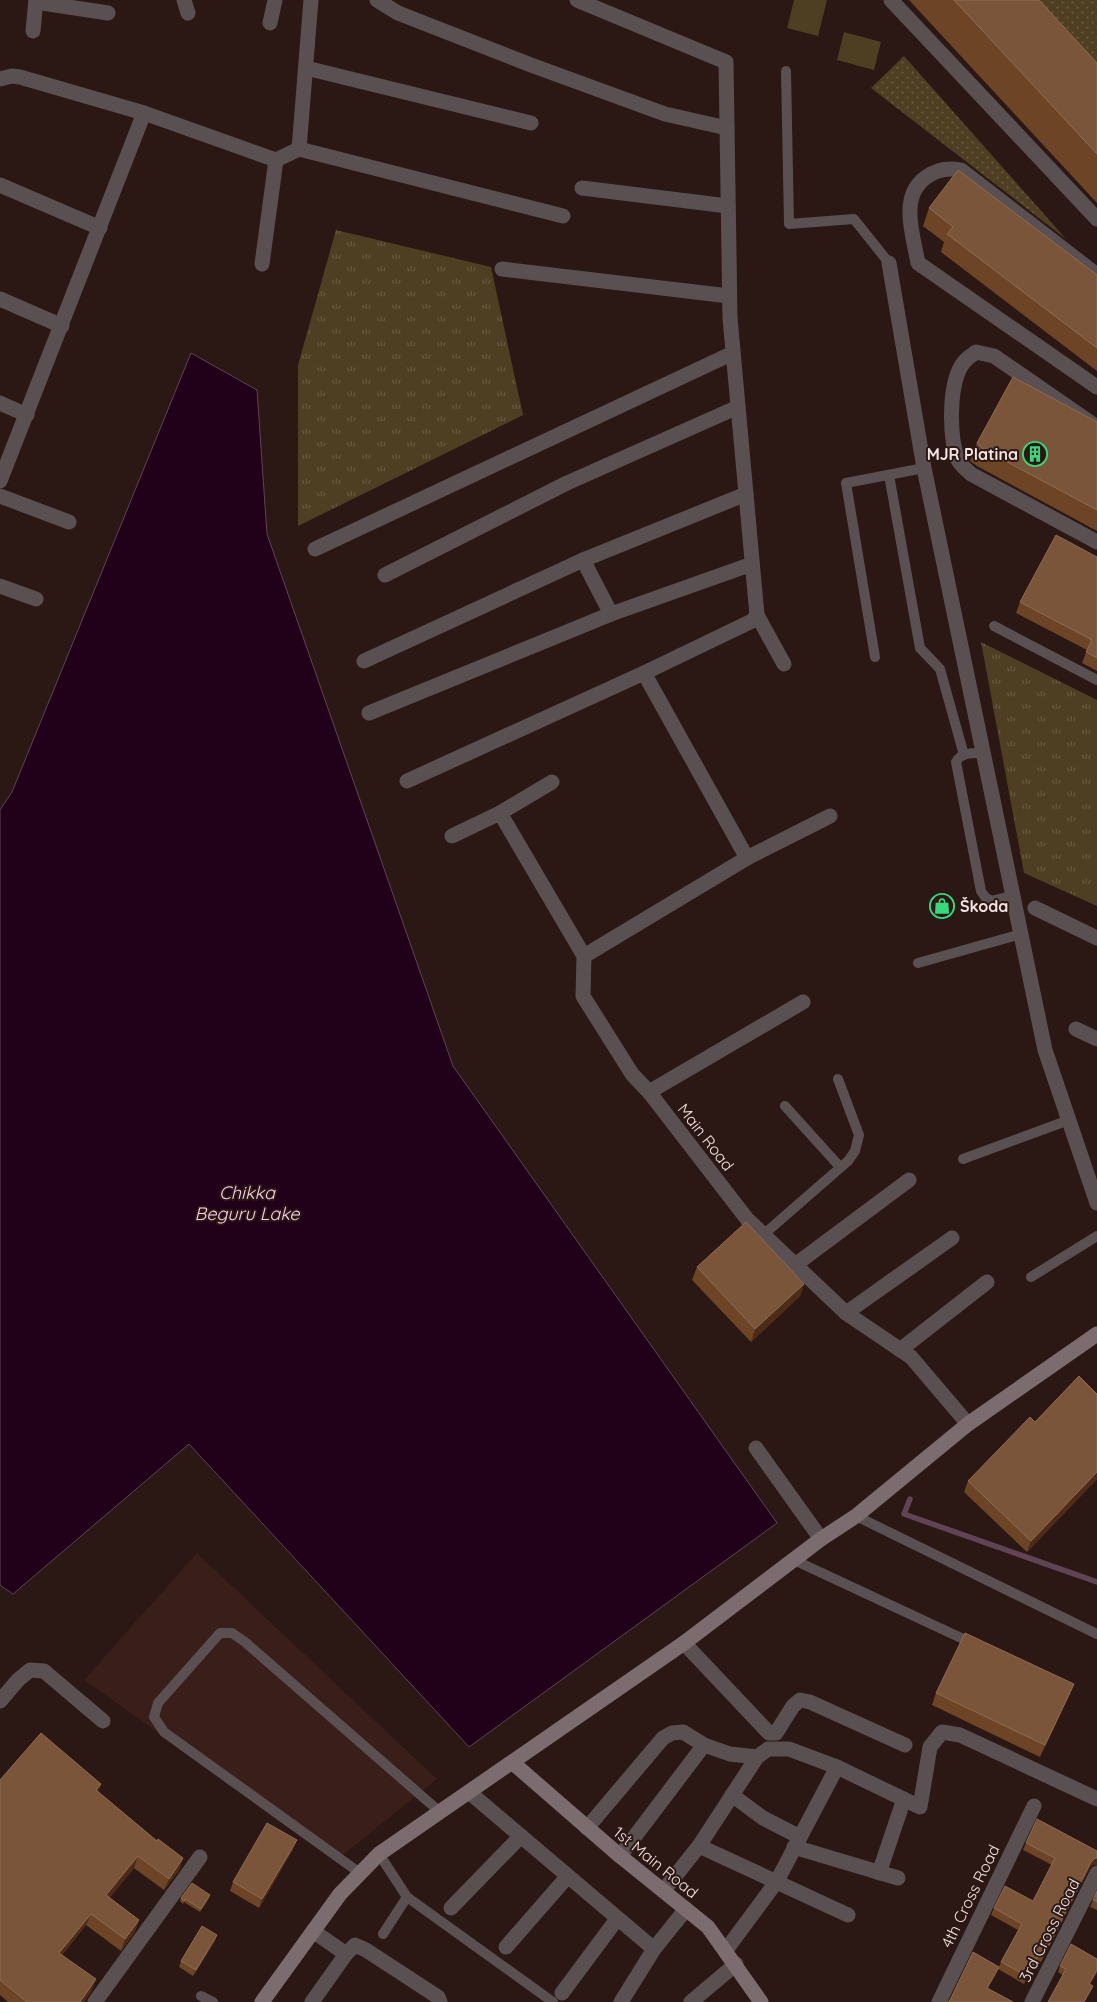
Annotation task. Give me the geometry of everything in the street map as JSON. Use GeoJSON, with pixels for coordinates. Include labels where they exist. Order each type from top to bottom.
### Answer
{"type":"FeatureCollection","features":[{"type":"Feature","properties":{"kind":"street"},"geometry":{"type":"LineString","coordinates":[[270,23],[275,0]]}},
{"type":"Feature","properties":{"kind":"street"},"geometry":{"type":"LineString","coordinates":[[299,149],[311,0]]}},
{"type":"Feature","properties":{"kind":"street"},"geometry":{"type":"LineString","coordinates":[[377,0],[398,13],[531,65],[665,114],[727,128]]}},
{"type":"Feature","properties":{"kind":"street"},"geometry":{"type":"LineString","coordinates":[[577,0],[726,62],[729,296],[752,564],[757,615],[784,664]]}},
{"type":"Feature","properties":{"kind":"street"},"geometry":{"type":"LineString","coordinates":[[892,0],[1097,219]]}},
{"type":"Feature","properties":{"kind":"street"},"geometry":{"type":"LineString","coordinates":[[33,31],[36,1],[108,13]]}},
{"type":"Feature","properties":{"kind":"street"},"geometry":{"type":"LineString","coordinates":[[306,68],[531,123]]}},
{"type":"Feature","properties":{"kind":"street"},"geometry":{"type":"LineString","coordinates":[[0,79],[20,76],[144,113],[276,160],[299,149],[563,216]]}},
{"type":"Feature","properties":{"kind":"street"},"geometry":{"type":"LineString","coordinates":[[0,481],[144,113]]}},
{"type":"Feature","properties":{"kind":"street"},"geometry":{"type":"LineString","coordinates":[[262,264],[276,160]]}},
{"type":"Feature","properties":{"kind":"street"},"geometry":{"type":"LineString","coordinates":[[1097,275],[961,170],[943,169],[934,172],[926,176],[915,190],[910,216],[918,263],[1097,387]]}},
{"type":"Feature","properties":{"kind":"street"},"geometry":{"type":"LineString","coordinates":[[0,186],[100,228]]}},
{"type":"Feature","properties":{"kind":"street"},"geometry":{"type":"LineString","coordinates":[[582,188],[728,206]]}},
{"type":"Feature","properties":{"kind":"street"},"geometry":{"type":"LineString","coordinates":[[889,263],[924,468],[1045,1050],[1097,1203]]}},
{"type":"Feature","properties":{"kind":"street"},"geometry":{"type":"LineString","coordinates":[[502,269],[729,296]]}},
{"type":"Feature","properties":{"kind":"street"},"geometry":{"type":"LineString","coordinates":[[0,299],[62,326]]}},
{"type":"Feature","properties":{"kind":"street"},"geometry":{"type":"LineString","coordinates":[[1097,426],[994,356],[976,352],[964,361],[959,372],[951,407],[952,438],[959,462],[971,474],[1097,542]]}},
{"type":"Feature","properties":{"kind":"street"},"geometry":{"type":"LineString","coordinates":[[314,549],[733,353]]}},
{"type":"Feature","properties":{"kind":"street"},"geometry":{"type":"LineString","coordinates":[[0,404],[27,415]]}},
{"type":"Feature","properties":{"kind":"street"},"geometry":{"type":"LineString","coordinates":[[384,575],[567,483],[738,407]]}},
{"type":"Feature","properties":{"kind":"street"},"geometry":{"type":"LineString","coordinates":[[364,661],[583,560],[746,494]]}},
{"type":"Feature","properties":{"kind":"street"},"geometry":{"type":"LineString","coordinates":[[0,496],[69,522]]}},
{"type":"Feature","properties":{"kind":"street"},"geometry":{"type":"LineString","coordinates":[[583,560],[611,614]]}},
{"type":"Feature","properties":{"kind":"street"},"geometry":{"type":"LineString","coordinates":[[369,713],[611,614],[752,564]]}},
{"type":"Feature","properties":{"kind":"street"},"geometry":{"type":"LineString","coordinates":[[0,586],[36,598]]}},
{"type":"Feature","properties":{"kind":"street"},"geometry":{"type":"LineString","coordinates":[[407,781],[644,673],[752,621],[757,615]]}},
{"type":"Feature","properties":{"kind":"street"},"geometry":{"type":"LineString","coordinates":[[644,673],[747,858]]}},
{"type":"Feature","properties":{"kind":"street"},"geometry":{"type":"LineString","coordinates":[[452,836],[500,813],[552,782]]}},
{"type":"Feature","properties":{"kind":"street"},"geometry":{"type":"LineString","coordinates":[[500,813],[584,956],[747,858],[830,816]]}},
{"type":"Feature","properties":{"kind":"street"},"geometry":{"type":"LineString","coordinates":[[1035,908],[1097,938]]}},
{"type":"Feature","properties":{"kind":"street","name":"Main Road"},"geometry":{"type":"LineString","coordinates":[[584,956],[584,996],[632,1074],[649,1092],[747,1219],[846,1313],[911,1358],[968,1424]]}},
{"type":"Feature","properties":{"kind":"street"},"geometry":{"type":"LineString","coordinates":[[649,1092],[802,1002]]}},
{"type":"Feature","properties":{"kind":"street"},"geometry":{"type":"LineString","coordinates":[[1076,1029],[1097,1039]]}},
{"type":"Feature","properties":{"kind":"street"},"geometry":{"type":"LineString","coordinates":[[796,1265],[909,1180]]}},
{"type":"Feature","properties":{"kind":"street"},"geometry":{"type":"LineString","coordinates":[[846,1313],[952,1238]]}},
{"type":"Feature","properties":{"kind":"street"},"geometry":{"type":"LineString","coordinates":[[900,1350],[987,1282]]}},
{"type":"Feature","properties":{"kind":"street"},"geometry":{"type":"LineString","coordinates":[[262,2002],[340,1894],[379,1854],[684,1643],[856,1516],[968,1424],[1096,1337]]}},
{"type":"Feature","properties":{"kind":"street"},"geometry":{"type":"LineString","coordinates":[[756,1448],[821,1540]]}},
{"type":"Feature","properties":{"kind":"street"},"geometry":{"type":"LineString","coordinates":[[684,1643],[769,1733],[776,1733],[793,1706],[800,1700],[810,1702],[904,1746]]}},
{"type":"Feature","properties":{"kind":"street"},"geometry":{"type":"LineString","coordinates":[[0,1701],[18,1680],[30,1670],[44,1671],[102,1721]]}},
{"type":"Feature","properties":{"kind":"street"},"geometry":{"type":"LineString","coordinates":[[587,1828],[663,1738],[672,1733],[683,1732],[704,1745],[730,1754],[757,1757]]}},
{"type":"Feature","properties":{"kind":"street"},"geometry":{"type":"LineString","coordinates":[[664,1890],[699,1846],[757,1757],[768,1749],[789,1749],[837,1767],[920,1807],[930,1747],[942,1732],[960,1735],[1097,1799]]}},
{"type":"Feature","properties":{"kind":"street"},"geometry":{"type":"LineString","coordinates":[[620,1856],[704,1745]]}},
{"type":"Feature","properties":{"kind":"street","name":"1st Main Road"},"geometry":{"type":"LineString","coordinates":[[513,1763],[620,1856],[708,1927],[762,2002]]}},
{"type":"Feature","properties":{"kind":"street"},"geometry":{"type":"LineString","coordinates":[[726,1950],[777,1881],[837,1767]]}},
{"type":"Feature","properties":{"kind":"street"},"geometry":{"type":"LineString","coordinates":[[469,1792],[654,1949]]}},
{"type":"Feature","properties":{"kind":"street"},"geometry":{"type":"LineString","coordinates":[[732,1795],[797,1842],[898,1878]]}},
{"type":"Feature","properties":{"kind":"street"},"geometry":{"type":"LineString","coordinates":[[880,1873],[904,1800]]}},
{"type":"Feature","properties":{"kind":"street","name":"4th Cross Road"},"geometry":{"type":"LineString","coordinates":[[939,2002],[1034,1806]]}},
{"type":"Feature","properties":{"kind":"street"},"geometry":{"type":"LineString","coordinates":[[451,1908],[521,1836]]}},
{"type":"Feature","properties":{"kind":"street"},"geometry":{"type":"LineString","coordinates":[[699,1846],[848,1915]]}},
{"type":"Feature","properties":{"kind":"street"},"geometry":{"type":"LineString","coordinates":[[95,2002],[200,1857]]}},
{"type":"Feature","properties":{"kind":"street","name":"3rd Cross Road"},"geometry":{"type":"LineString","coordinates":[[1032,2002],[1097,1873]]}},
{"type":"Feature","properties":{"kind":"street"},"geometry":{"type":"LineString","coordinates":[[506,1947],[568,1876]]}},
{"type":"Feature","properties":{"kind":"street"},"geometry":{"type":"LineString","coordinates":[[621,2002],[654,1949],[686,1909]]}},
{"type":"Feature","properties":{"kind":"street"},"geometry":{"type":"LineString","coordinates":[[557,1998],[618,1919]]}},
{"type":"Feature","properties":{"kind":"street"},"geometry":{"type":"LineString","coordinates":[[313,1931],[346,1954]]}},
{"type":"Feature","properties":{"kind":"street"},"geometry":{"type":"LineString","coordinates":[[312,2002],[346,1954],[355,1945],[366,1950],[438,1997],[440,2002]]}},
{"type":"Feature","properties":{"kind":"street"},"geometry":{"type":"LineString","coordinates":[[691,2002],[736,1964]]}},
{"type":"Feature","properties":{"kind":"lane"},"geometry":{"type":"LineString","coordinates":[[786,72],[789,224],[854,219],[889,263]]}},
{"type":"Feature","properties":{"kind":"lane"},"geometry":{"type":"LineString","coordinates":[[875,657],[846,483],[924,468]]}},
{"type":"Feature","properties":{"kind":"lane"},"geometry":{"type":"LineString","coordinates":[[889,475],[920,648],[940,669],[964,755]]}},
{"type":"Feature","properties":{"kind":"lane"},"geometry":{"type":"LineString","coordinates":[[994,626],[1097,680]]}},
{"type":"Feature","properties":{"kind":"lane"},"geometry":{"type":"LineString","coordinates":[[983,752],[964,755],[956,762],[981,891],[991,901],[1013,896]]}},
{"type":"Feature","properties":{"kind":"lane"},"geometry":{"type":"LineString","coordinates":[[918,962],[1021,934]]}},
{"type":"Feature","properties":{"kind":"lane"},"geometry":{"type":"LineString","coordinates":[[763,1235],[840,1168],[855,1151],[859,1135],[838,1079]]}},
{"type":"Feature","properties":{"kind":"lane"},"geometry":{"type":"LineString","coordinates":[[785,1106],[840,1168]]}},
{"type":"Feature","properties":{"kind":"lane"},"geometry":{"type":"LineString","coordinates":[[963,1159],[1069,1120]]}},
{"type":"Feature","properties":{"kind":"lane"},"geometry":{"type":"LineString","coordinates":[[1031,1276],[1097,1236]]}},
{"type":"Feature","properties":{"kind":"lane"},"geometry":{"type":"LineString","coordinates":[[856,1516],[1097,1634]]}},
{"type":"Feature","properties":{"kind":"lane"},"geometry":{"type":"LineString","coordinates":[[794,1560],[981,1648]]}},
{"type":"Feature","properties":{"kind":"lane"},"geometry":{"type":"LineString","coordinates":[[360,1873],[164,1732],[154,1717],[158,1703],[220,1632],[232,1633],[245,1642],[440,1812]]}},
{"type":"Feature","properties":{"kind":"lane"},"geometry":{"type":"LineString","coordinates":[[379,1854],[407,1897],[557,1998]]}},
{"type":"Feature","properties":{"kind":"lane"},"geometry":{"type":"LineString","coordinates":[[383,1934],[407,1897]]}},
{"type":"Feature","properties":{"kind":"lane"},"geometry":{"type":"LineString","coordinates":[[202,1996],[213,2002]]}},
{"type":"Feature","properties":{"kind":"shaded area"},"geometry":{"type":"Polygon","coordinates":[[[197,1553],[437,1779],[337,1860],[84,1680],[197,1553]]]}},
{"type":"Feature","properties":{"kind":"green space"},"geometry":{"type":"Polygon","coordinates":[[[794,0],[827,0],[818,36],[787,28],[794,0]]]}},
{"type":"Feature","properties":{"kind":"green space"},"geometry":{"type":"Polygon","coordinates":[[[1029,0],[1097,0],[1097,72],[1029,0]]]}},
{"type":"Feature","properties":{"kind":"green space"},"geometry":{"type":"Polygon","coordinates":[[[844,32],[881,42],[874,70],[837,60],[844,32]]]}},
{"type":"Feature","properties":{"kind":"green space"},"geometry":{"type":"Polygon","coordinates":[[[904,56],[1066,239],[871,88],[904,56]]]}},
{"type":"Feature","properties":{"kind":"green space"},"geometry":{"type":"Polygon","coordinates":[[[336,230],[491,267],[523,415],[298,526],[298,365],[336,230]]]}},
{"type":"Feature","properties":{"kind":"green space"},"geometry":{"type":"Polygon","coordinates":[[[981,642],[1097,700],[1097,906],[1024,873],[981,642]]]}},
{"type":"Feature","properties":{"kind":"water","name":"Chikka Beguru Lake"},"geometry":{"type":"Polygon","coordinates":[[[191,353],[257,390],[267,534],[453,1066],[777,1523],[469,1747],[189,1444],[13,1594],[0,1585],[0,810],[12,792],[191,353]]]}},
{"type":"Feature","properties":{"kind":"building"},"geometry":{"type":"Polygon","coordinates":[[[954,0],[1039,0],[1097,63],[1097,154],[954,0]]]}},
{"type":"Feature","properties":{"kind":"building"},"geometry":{"type":"Polygon","coordinates":[[[958,170],[1097,275],[1097,348],[947,234],[953,227],[929,208],[958,170]]]}},
{"type":"Feature","properties":{"kind":"building","name":"MJR Platina"},"geometry":{"type":"Polygon","coordinates":[[[1013,377],[1097,422],[1097,510],[983,449],[977,443],[1013,377]]]}},
{"type":"Feature","properties":{"kind":"building"},"geometry":{"type":"Polygon","coordinates":[[[1056,535],[1097,557],[1097,658],[1086,652],[1092,640],[1020,602],[1056,535]]]}},
{"type":"Feature","properties":{"kind":"building"},"geometry":{"type":"Polygon","coordinates":[[[746,1222],[804,1284],[755,1329],[697,1267],[746,1222]]]}},
{"type":"Feature","properties":{"kind":"building"},"geometry":{"type":"Polygon","coordinates":[[[1079,1376],[1097,1394],[1097,1472],[1031,1541],[968,1481],[1030,1417],[1035,1422],[1079,1376]]]}},
{"type":"Feature","properties":{"kind":"building"},"geometry":{"type":"Polygon","coordinates":[[[965,1633],[1074,1684],[1045,1745],[936,1693],[965,1633]]]}},
{"type":"Feature","properties":{"kind":"building"},"geometry":{"type":"Polygon","coordinates":[[[41,1733],[101,1784],[96,1790],[157,1841],[158,1839],[183,1858],[169,1879],[138,1856],[106,1895],[139,1920],[125,1939],[91,1914],[59,1953],[96,1979],[80,2002],[27,2002],[0,1980],[0,1780],[41,1733]]]}},
{"type":"Feature","properties":{"kind":"building"},"geometry":{"type":"Polygon","coordinates":[[[1037,1819],[1097,1851],[1097,1858],[1091,1862],[1044,1955],[1041,1957],[1039,1955],[1027,1976],[1001,1962],[1022,1924],[994,1908],[1005,1886],[1033,1901],[1055,1858],[1026,1843],[1037,1819]]]}},
{"type":"Feature","properties":{"kind":"building"},"geometry":{"type":"Polygon","coordinates":[[[267,1823],[297,1840],[262,1899],[233,1882],[267,1823]]]}},
{"type":"Feature","properties":{"kind":"building"},"geometry":{"type":"Polygon","coordinates":[[[192,1883],[210,1895],[201,1909],[181,1898],[192,1883]]]}},
{"type":"Feature","properties":{"kind":"building"},"geometry":{"type":"Polygon","coordinates":[[[1097,1891],[1097,1902],[1093,1900],[1097,1891]]]}},
{"type":"Feature","properties":{"kind":"building"},"geometry":{"type":"Polygon","coordinates":[[[202,1926],[217,1935],[196,1970],[181,1961],[202,1926]]]}},
{"type":"Feature","properties":{"kind":"building"},"geometry":{"type":"Polygon","coordinates":[[[1071,1944],[1097,1959],[1097,1970],[1089,1984],[1093,1986],[1084,2002],[1048,2002],[1066,1969],[1060,1966],[1071,1944]]]}},
{"type":"Feature","properties":{"kind":"building"},"geometry":{"type":"Polygon","coordinates":[[[973,1952],[999,1967],[987,1988],[1013,2002],[948,2002],[973,1952]]]}},
{"type":"Feature","properties":{"kind":"waterway"},"geometry":{"type":"LineString","coordinates":[[910,1499],[904,1514],[1097,1582]]}},
{"type":"Feature","properties":{"kind":"place","name":"MJR Platina"},"geometry":{"type":"Point","coordinates":[1035,454]}},
{"type":"Feature","properties":{"kind":"place","name":"Škoda"},"geometry":{"type":"Point","coordinates":[942,906]}}]}
